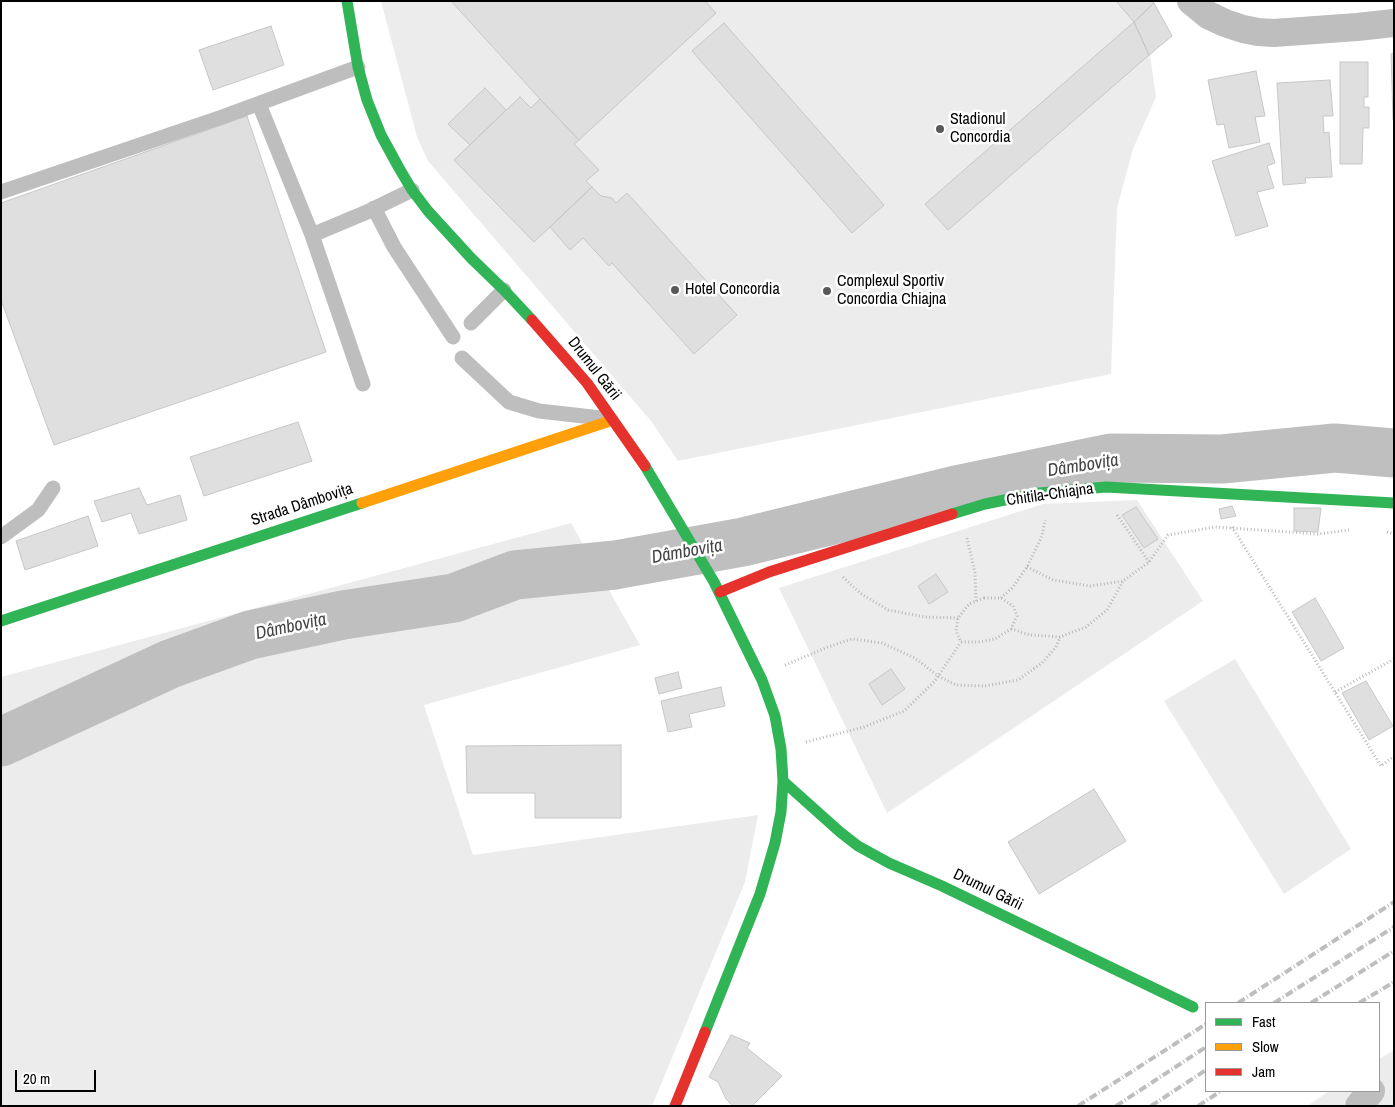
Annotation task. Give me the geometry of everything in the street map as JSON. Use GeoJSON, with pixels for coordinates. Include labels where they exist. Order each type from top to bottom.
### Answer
{"type":"FeatureCollection","features":[{"type":"Feature","properties":{"kind":"main road","name":"Drumul Gării"},"geometry":{"type":"LineString","coordinates":[[347,1],[358,66],[367,100],[381,135],[412,190],[471,258],[504,290],[582,376],[613,420],[648,471],[717,587],[760,677],[775,716],[781,749],[783,781],[781,812],[775,843],[765,878],[675,1106]]}},
{"type":"Feature","properties":{"kind":"main road","name":"Strada Dâmbovița"},"geometry":{"type":"LineString","coordinates":[[1,620],[613,420]]}},
{"type":"Feature","properties":{"kind":"main road","name":"Chitila-Chiajna"},"geometry":{"type":"LineString","coordinates":[[717,587],[930,523],[985,504],[1039,493],[1106,487],[1394,503]]}},
{"type":"Feature","properties":{"kind":"main road","name":"Drumul Gării"},"geometry":{"type":"LineString","coordinates":[[783,781],[858,846],[889,863],[942,886],[1193,1007]]}},
{"type":"Feature","properties":{"kind":"street"},"geometry":{"type":"LineString","coordinates":[[1191,1],[1208,15],[1225,23],[1258,32],[1274,33],[1394,23]]}},
{"type":"Feature","properties":{"kind":"street"},"geometry":{"type":"LineString","coordinates":[[1359,1106],[1370,1092]]}},
{"type":"Feature","properties":{"kind":"lane"},"geometry":{"type":"LineString","coordinates":[[1,192],[259,104],[358,66]]}},
{"type":"Feature","properties":{"kind":"lane"},"geometry":{"type":"LineString","coordinates":[[259,104],[312,235],[363,384]]}},
{"type":"Feature","properties":{"kind":"lane"},"geometry":{"type":"LineString","coordinates":[[312,235],[412,190]]}},
{"type":"Feature","properties":{"kind":"lane"},"geometry":{"type":"LineString","coordinates":[[374,208],[394,247],[453,337]]}},
{"type":"Feature","properties":{"kind":"lane"},"geometry":{"type":"LineString","coordinates":[[471,323],[504,290]]}},
{"type":"Feature","properties":{"kind":"lane"},"geometry":{"type":"LineString","coordinates":[[462,358],[509,402],[539,411],[613,420]]}},
{"type":"Feature","properties":{"kind":"lane"},"geometry":{"type":"LineString","coordinates":[[1,537],[38,510],[52,488]]}},
{"type":"Feature","properties":{"kind":"path"},"geometry":{"type":"LineString","coordinates":[[1116,514],[1149,562]]}},
{"type":"Feature","properties":{"kind":"path"},"geometry":{"type":"LineString","coordinates":[[1002,598],[1013,587],[1027,567],[1042,536],[1045,518]]}},
{"type":"Feature","properties":{"kind":"path"},"geometry":{"type":"LineString","coordinates":[[1011,629],[1030,635],[1060,638],[1086,627],[1107,610],[1123,581],[1149,562],[1168,535],[1215,527],[1318,534],[1354,530]]}},
{"type":"Feature","properties":{"kind":"path"},"geometry":{"type":"LineString","coordinates":[[1232,528],[1380,766],[1394,756]]}},
{"type":"Feature","properties":{"kind":"path"},"geometry":{"type":"LineString","coordinates":[[1379,530],[1394,534]]}},
{"type":"Feature","properties":{"kind":"path"},"geometry":{"type":"LineString","coordinates":[[966,533],[975,572],[976,601]]}},
{"type":"Feature","properties":{"kind":"path"},"geometry":{"type":"LineString","coordinates":[[1027,567],[1053,580],[1090,586],[1123,581]]}},
{"type":"Feature","properties":{"kind":"path"},"geometry":{"type":"LineString","coordinates":[[850,572],[841,575],[860,593],[888,610],[925,617],[958,618]]}},
{"type":"Feature","properties":{"kind":"path"},"geometry":{"type":"LineString","coordinates":[[984,598],[1002,598],[1013,606],[1017,616],[1011,629],[994,639],[978,642],[961,642],[956,630],[958,618],[969,604],[984,598]]}},
{"type":"Feature","properties":{"kind":"path"},"geometry":{"type":"LineString","coordinates":[[760,677],[798,659],[852,639],[882,643],[915,658],[938,676],[956,685],[985,686],[1018,680],[1042,663],[1056,647],[1060,638]]}},
{"type":"Feature","properties":{"kind":"path"},"geometry":{"type":"LineString","coordinates":[[781,749],[864,727],[904,711],[934,682],[961,642]]}},
{"type":"Feature","properties":{"kind":"path"},"geometry":{"type":"LineString","coordinates":[[1335,692],[1394,659]]}},
{"type":"Feature","properties":{"kind":"shaded area","name":"Complexul Sportiv Concordia Chiajna"},"geometry":{"type":"Polygon","coordinates":[[[381,1],[1152,1],[1172,36],[1150,55],[1156,97],[1133,149],[1117,208],[1111,374],[678,461],[651,421],[428,161],[417,137],[381,1]]]}},
{"type":"Feature","properties":{"kind":"shaded area"},"geometry":{"type":"Polygon","coordinates":[[[1137,500],[1203,601],[887,813],[779,588],[1043,504],[1137,500]]]}},
{"type":"Feature","properties":{"kind":"shaded area"},"geometry":{"type":"Polygon","coordinates":[[[571,523],[640,645],[424,705],[473,855],[758,815],[745,882],[652,1106],[1,1106],[1,677],[571,523]]]}},
{"type":"Feature","properties":{"kind":"shaded area"},"geometry":{"type":"Polygon","coordinates":[[[1235,659],[1351,849],[1284,894],[1164,701],[1235,659]]]}},
{"type":"Feature","properties":{"kind":"shaded area"},"geometry":{"type":"Polygon","coordinates":[[[1394,1050],[1394,1106],[1307,1106],[1328,1092],[1380,1092],[1380,1058],[1394,1050]]]}},
{"type":"Feature","properties":{"kind":"building"},"geometry":{"type":"Polygon","coordinates":[[[451,1],[705,1],[716,13],[579,140],[451,1]]]}},
{"type":"Feature","properties":{"kind":"building"},"geometry":{"type":"Polygon","coordinates":[[[1116,1],[1152,1],[1154,3],[1134,22],[1116,1]]]}},
{"type":"Feature","properties":{"kind":"building"},"geometry":{"type":"Polygon","coordinates":[[[1154,3],[1172,36],[1149,55],[1134,22],[1154,3]]]}},
{"type":"Feature","properties":{"kind":"building"},"geometry":{"type":"Polygon","coordinates":[[[1134,22],[1149,55],[948,230],[925,204],[1134,22]]]}},
{"type":"Feature","properties":{"kind":"building"},"geometry":{"type":"Polygon","coordinates":[[[724,23],[884,205],[852,233],[692,51],[724,23]]]}},
{"type":"Feature","properties":{"kind":"building"},"geometry":{"type":"Polygon","coordinates":[[[271,26],[284,65],[213,90],[199,50],[271,26]]]}},
{"type":"Feature","properties":{"kind":"building"},"geometry":{"type":"Polygon","coordinates":[[[1394,53],[1394,120],[1393,120],[1391,54],[1394,53]]]}},
{"type":"Feature","properties":{"kind":"building"},"geometry":{"type":"Polygon","coordinates":[[[1340,62],[1368,62],[1368,97],[1364,97],[1364,107],[1369,107],[1369,128],[1363,128],[1362,164],[1340,164],[1340,62]]]}},
{"type":"Feature","properties":{"kind":"building"},"geometry":{"type":"Polygon","coordinates":[[[1256,71],[1265,116],[1255,117],[1260,142],[1229,148],[1224,124],[1217,125],[1208,80],[1256,71]]]}},
{"type":"Feature","properties":{"kind":"building"},"geometry":{"type":"Polygon","coordinates":[[[1330,80],[1333,116],[1323,116],[1324,133],[1329,132],[1332,177],[1305,178],[1306,183],[1283,185],[1277,83],[1330,80]]]}},
{"type":"Feature","properties":{"kind":"building"},"geometry":{"type":"Polygon","coordinates":[[[485,88],[506,110],[470,145],[448,124],[485,88]]]}},
{"type":"Feature","properties":{"kind":"building"},"geometry":{"type":"Polygon","coordinates":[[[520,97],[531,108],[540,99],[579,140],[574,144],[599,170],[586,181],[592,187],[534,242],[454,160],[520,97]]]}},
{"type":"Feature","properties":{"kind":"building"},"geometry":{"type":"Polygon","coordinates":[[[247,116],[326,352],[54,445],[1,300],[1,203],[247,116]]]}},
{"type":"Feature","properties":{"kind":"building"},"geometry":{"type":"Polygon","coordinates":[[[1269,143],[1275,163],[1267,166],[1274,188],[1257,192],[1268,226],[1236,236],[1212,161],[1269,143]]]}},
{"type":"Feature","properties":{"kind":"building","name":"Hotel Concordia"},"geometry":{"type":"Polygon","coordinates":[[[592,187],[601,196],[612,198],[616,203],[627,193],[737,315],[694,354],[612,263],[609,266],[583,238],[570,250],[550,227],[592,187]]]}},
{"type":"Feature","properties":{"kind":"building"},"geometry":{"type":"Polygon","coordinates":[[[298,422],[312,461],[204,496],[190,457],[298,422]]]}},
{"type":"Feature","properties":{"kind":"building"},"geometry":{"type":"Polygon","coordinates":[[[139,488],[147,505],[180,495],[187,520],[139,534],[131,513],[102,522],[94,501],[139,488]]]}},
{"type":"Feature","properties":{"kind":"building"},"geometry":{"type":"Polygon","coordinates":[[[1232,506],[1236,516],[1221,519],[1219,509],[1232,506]]]}},
{"type":"Feature","properties":{"kind":"building"},"geometry":{"type":"Polygon","coordinates":[[[1136,507],[1158,539],[1144,548],[1122,515],[1136,507]]]}},
{"type":"Feature","properties":{"kind":"building"},"geometry":{"type":"Polygon","coordinates":[[[1294,508],[1321,508],[1318,532],[1294,531],[1294,508]]]}},
{"type":"Feature","properties":{"kind":"building"},"geometry":{"type":"Polygon","coordinates":[[[88,516],[98,546],[25,570],[16,541],[88,516]]]}},
{"type":"Feature","properties":{"kind":"building"},"geometry":{"type":"Polygon","coordinates":[[[936,574],[948,592],[929,604],[918,586],[936,574]]]}},
{"type":"Feature","properties":{"kind":"building"},"geometry":{"type":"Polygon","coordinates":[[[1315,598],[1344,648],[1321,661],[1292,612],[1315,598]]]}},
{"type":"Feature","properties":{"kind":"building"},"geometry":{"type":"Polygon","coordinates":[[[891,669],[905,689],[882,705],[869,684],[891,669]]]}},
{"type":"Feature","properties":{"kind":"building"},"geometry":{"type":"Polygon","coordinates":[[[678,672],[682,688],[659,694],[655,678],[678,672]]]}},
{"type":"Feature","properties":{"kind":"building"},"geometry":{"type":"Polygon","coordinates":[[[1366,681],[1393,726],[1369,740],[1342,693],[1366,681]]]}},
{"type":"Feature","properties":{"kind":"building"},"geometry":{"type":"Polygon","coordinates":[[[721,687],[725,706],[689,714],[692,727],[668,732],[661,701],[721,687]]]}},
{"type":"Feature","properties":{"kind":"building"},"geometry":{"type":"Polygon","coordinates":[[[621,745],[621,818],[535,818],[535,793],[467,793],[466,746],[621,745]]]}},
{"type":"Feature","properties":{"kind":"building"},"geometry":{"type":"Polygon","coordinates":[[[1094,789],[1126,841],[1039,894],[1008,842],[1094,789]]]}},
{"type":"Feature","properties":{"kind":"building"},"geometry":{"type":"Polygon","coordinates":[[[731,1035],[750,1043],[747,1048],[782,1076],[752,1106],[733,1106],[726,1099],[718,1082],[709,1077],[731,1035]]]}},
{"type":"Feature","properties":{"kind":"waterway","name":"Dâmbovița"},"geometry":{"type":"LineString","coordinates":[[1,742],[170,664],[250,635],[343,615],[454,598],[515,575],[615,565],[743,542],[956,490],[1111,458],[1222,459],[1335,448],[1394,453]]}},
{"type":"Feature","properties":{"kind":"railway"},"geometry":{"type":"LineString","coordinates":[[1240,1002],[1394,902]]}},
{"type":"Feature","properties":{"kind":"railway"},"geometry":{"type":"LineString","coordinates":[[1276,1002],[1394,927]]}},
{"type":"Feature","properties":{"kind":"railway"},"geometry":{"type":"LineString","coordinates":[[1313,1002],[1394,951]]}},
{"type":"Feature","properties":{"kind":"railway"},"geometry":{"type":"LineString","coordinates":[[1361,1002],[1394,982]]}},
{"type":"Feature","properties":{"kind":"railway"},"geometry":{"type":"LineString","coordinates":[[1078,1106],[1205,1025]]}},
{"type":"Feature","properties":{"kind":"railway"},"geometry":{"type":"LineString","coordinates":[[1116,1106],[1205,1048]]}},
{"type":"Feature","properties":{"kind":"railway"},"geometry":{"type":"LineString","coordinates":[[1151,1106],[1205,1071]]}},
{"type":"Feature","properties":{"kind":"railway"},"geometry":{"type":"LineString","coordinates":[[1198,1106],[1219,1092]]}},
{"type":"Feature","properties":{"kind":"traffic: fast"},"geometry":{"type":"LineString","coordinates":[[347,1],[358,67],[367,100],[381,135],[399,168],[412,190],[428,211],[532,320]]}},
{"type":"Feature","properties":{"kind":"traffic: fast"},"geometry":{"type":"LineString","coordinates":[[645,466],[714,582],[762,680],[775,716],[781,749],[783,781],[781,812],[775,843],[760,894],[705,1032]]}},
{"type":"Feature","properties":{"kind":"traffic: fast"},"geometry":{"type":"LineString","coordinates":[[952,514],[985,504],[1039,493],[1106,487],[1394,503]]}},
{"type":"Feature","properties":{"kind":"traffic: fast"},"geometry":{"type":"LineString","coordinates":[[1,621],[362,503]]}},
{"type":"Feature","properties":{"kind":"traffic: fast"},"geometry":{"type":"LineString","coordinates":[[783,781],[858,846],[889,863],[942,886],[1193,1007]]}},
{"type":"Feature","properties":{"kind":"traffic: slow"},"geometry":{"type":"LineString","coordinates":[[362,503],[613,420]]}},
{"type":"Feature","properties":{"kind":"traffic: jam"},"geometry":{"type":"LineString","coordinates":[[532,320],[587,383],[645,466]]}},
{"type":"Feature","properties":{"kind":"traffic: jam"},"geometry":{"type":"LineString","coordinates":[[720,592],[769,572],[952,514]]}},
{"type":"Feature","properties":{"kind":"traffic: jam"},"geometry":{"type":"LineString","coordinates":[[675,1106],[705,1032]]}},
{"type":"Feature","properties":{"kind":"place","name":"Stadionul Concordia"},"geometry":{"type":"Point","coordinates":[940,129]}},
{"type":"Feature","properties":{"kind":"place","name":"Hotel Concordia"},"geometry":{"type":"Point","coordinates":[675,290]}},
{"type":"Feature","properties":{"kind":"place","name":"Complexul Sportiv Concordia Chiajna"},"geometry":{"type":"Point","coordinates":[827,291]}}]}
